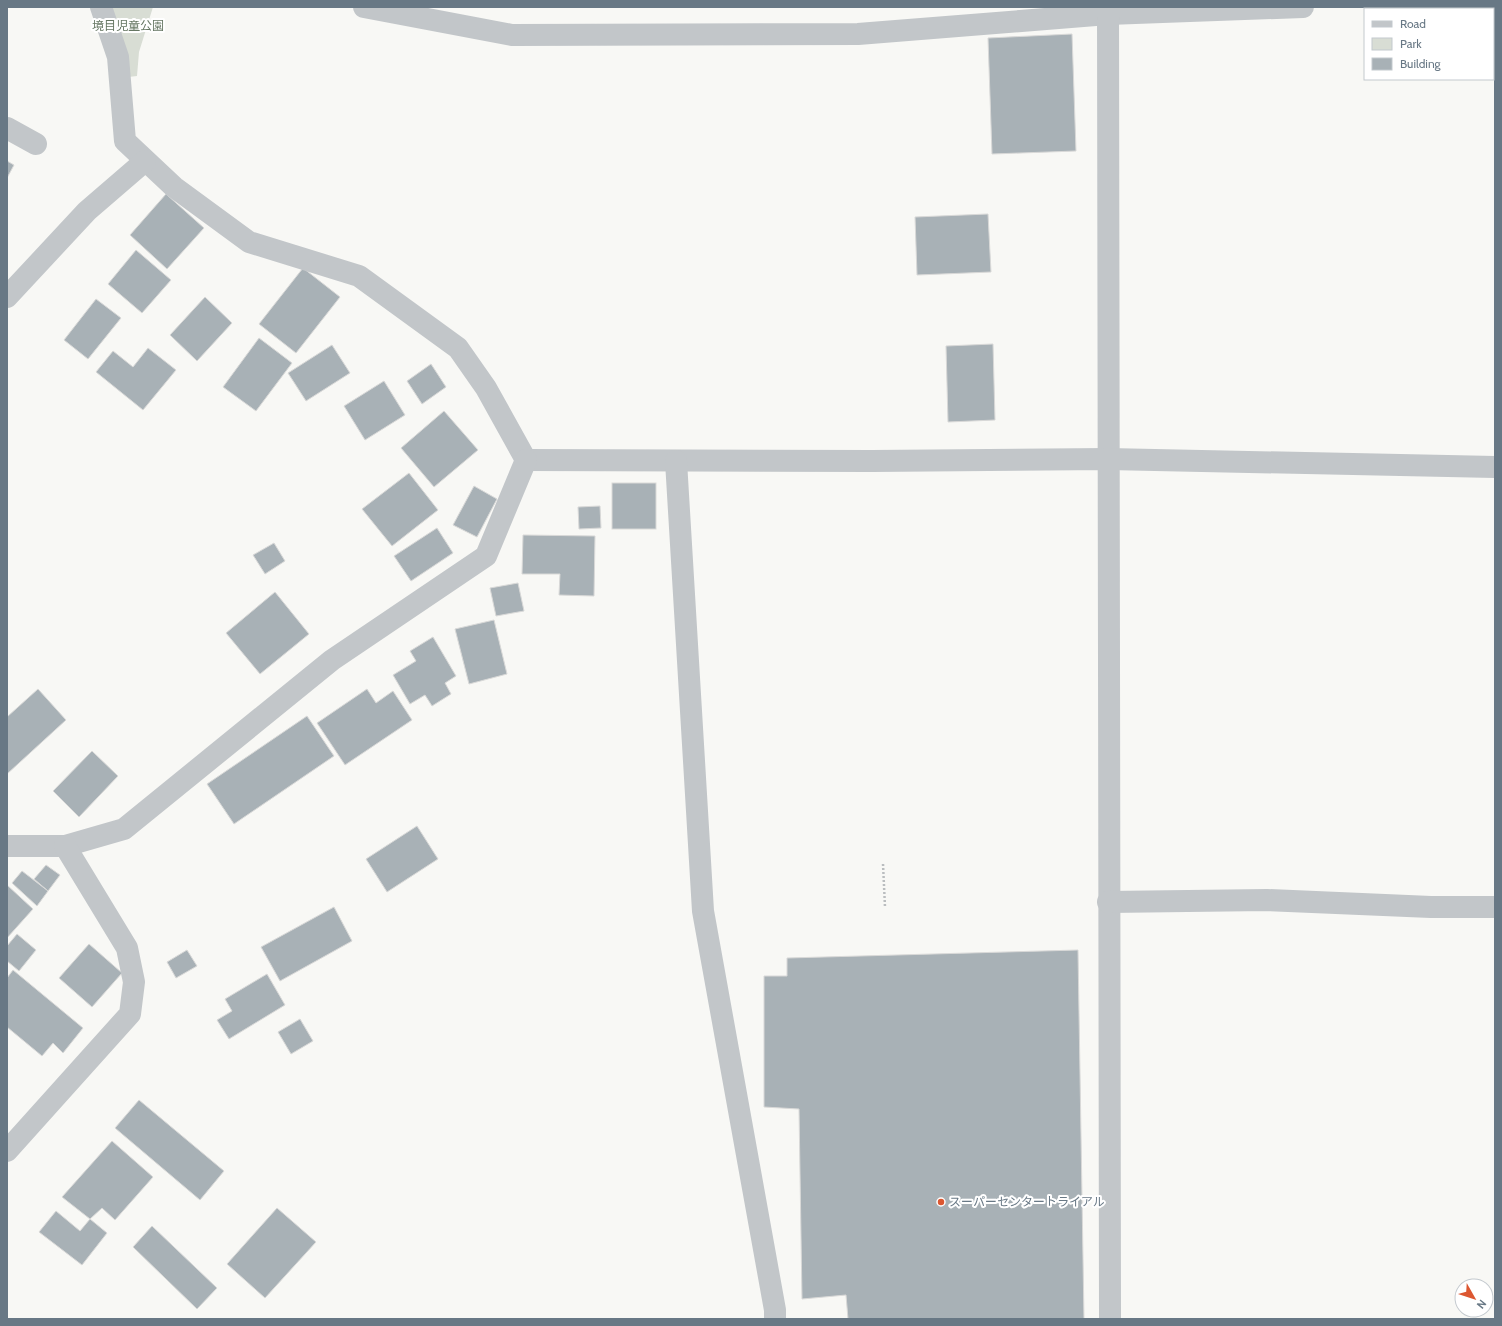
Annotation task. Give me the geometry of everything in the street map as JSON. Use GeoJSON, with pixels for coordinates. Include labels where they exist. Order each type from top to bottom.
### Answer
{"type":"FeatureCollection","features":[{"type":"Feature","properties":{"kind":"street"},"geometry":{"type":"LineString","coordinates":[[101,7],[118,57],[125,141],[174,187],[249,242],[359,276],[458,348],[486,388],[526,460]]}},
{"type":"Feature","properties":{"kind":"street"},"geometry":{"type":"LineString","coordinates":[[364,7],[512,35],[858,34],[1108,10],[1303,7]]}},
{"type":"Feature","properties":{"kind":"street"},"geometry":{"type":"LineString","coordinates":[[1108,10],[1108,902],[1110,1319]]}},
{"type":"Feature","properties":{"kind":"street"},"geometry":{"type":"LineString","coordinates":[[7,128],[36,144]]}},
{"type":"Feature","properties":{"kind":"street"},"geometry":{"type":"LineString","coordinates":[[7,297],[87,211],[145,161]]}},
{"type":"Feature","properties":{"kind":"street"},"geometry":{"type":"LineString","coordinates":[[526,460],[1108,459],[1495,467]]}},
{"type":"Feature","properties":{"kind":"street"},"geometry":{"type":"LineString","coordinates":[[7,846],[64,846],[124,830],[332,660],[486,556],[526,460]]}},
{"type":"Feature","properties":{"kind":"street"},"geometry":{"type":"LineString","coordinates":[[676,460],[703,911],[775,1310],[775,1319]]}},
{"type":"Feature","properties":{"kind":"street"},"geometry":{"type":"LineString","coordinates":[[7,1151],[130,1014],[134,982],[127,948],[64,846]]}},
{"type":"Feature","properties":{"kind":"street"},"geometry":{"type":"LineString","coordinates":[[1108,902],[1267,900],[1431,907],[1495,907]]}},
{"type":"Feature","properties":{"kind":"path"},"geometry":{"type":"LineString","coordinates":[[883,864],[885,907]]}},
{"type":"Feature","properties":{"kind":"green space","name":"境目児童公園"},"geometry":{"type":"Polygon","coordinates":[[[101,7],[153,7],[139,52],[137,76],[120,78],[101,7]]]}},
{"type":"Feature","properties":{"kind":"building"},"geometry":{"type":"Polygon","coordinates":[[[1072,34],[1076,151],[992,154],[988,38],[1072,34]]]}},
{"type":"Feature","properties":{"kind":"building"},"geometry":{"type":"Polygon","coordinates":[[[7,161],[14,165],[7,178],[7,161]]]}},
{"type":"Feature","properties":{"kind":"building"},"geometry":{"type":"Polygon","coordinates":[[[166,194],[204,228],[167,269],[130,235],[166,194]]]}},
{"type":"Feature","properties":{"kind":"building"},"geometry":{"type":"Polygon","coordinates":[[[988,214],[991,272],[917,275],[915,217],[988,214]]]}},
{"type":"Feature","properties":{"kind":"building"},"geometry":{"type":"Polygon","coordinates":[[[136,250],[171,280],[142,313],[108,284],[136,250]]]}},
{"type":"Feature","properties":{"kind":"building"},"geometry":{"type":"Polygon","coordinates":[[[303,268],[340,297],[296,353],[259,324],[303,268]]]}},
{"type":"Feature","properties":{"kind":"building"},"geometry":{"type":"Polygon","coordinates":[[[205,297],[232,323],[197,361],[170,335],[205,297]]]}},
{"type":"Feature","properties":{"kind":"building"},"geometry":{"type":"Polygon","coordinates":[[[96,299],[121,318],[88,359],[64,340],[96,299]]]}},
{"type":"Feature","properties":{"kind":"building"},"geometry":{"type":"Polygon","coordinates":[[[259,338],[292,363],[256,411],[223,387],[259,338]]]}},
{"type":"Feature","properties":{"kind":"building"},"geometry":{"type":"Polygon","coordinates":[[[993,344],[995,420],[948,422],[946,346],[993,344]]]}},
{"type":"Feature","properties":{"kind":"building"},"geometry":{"type":"Polygon","coordinates":[[[332,345],[350,373],[306,401],[288,373],[332,345]]]}},
{"type":"Feature","properties":{"kind":"building"},"geometry":{"type":"Polygon","coordinates":[[[148,348],[176,370],[143,410],[96,372],[113,351],[133,367],[148,348]]]}},
{"type":"Feature","properties":{"kind":"building"},"geometry":{"type":"Polygon","coordinates":[[[431,364],[446,387],[422,404],[407,381],[431,364]]]}},
{"type":"Feature","properties":{"kind":"building"},"geometry":{"type":"Polygon","coordinates":[[[384,381],[405,415],[365,440],[344,406],[384,381]]]}},
{"type":"Feature","properties":{"kind":"building"},"geometry":{"type":"Polygon","coordinates":[[[444,411],[478,450],[434,487],[401,448],[444,411]]]}},
{"type":"Feature","properties":{"kind":"building"},"geometry":{"type":"Polygon","coordinates":[[[409,473],[438,510],[392,546],[362,509],[409,473]]]}},
{"type":"Feature","properties":{"kind":"building"},"geometry":{"type":"Polygon","coordinates":[[[612,483],[656,483],[656,529],[612,529],[612,483]]]}},
{"type":"Feature","properties":{"kind":"building"},"geometry":{"type":"Polygon","coordinates":[[[474,486],[497,499],[477,537],[453,525],[474,486]]]}},
{"type":"Feature","properties":{"kind":"building"},"geometry":{"type":"Polygon","coordinates":[[[600,506],[601,528],[579,529],[578,507],[600,506]]]}},
{"type":"Feature","properties":{"kind":"building"},"geometry":{"type":"Polygon","coordinates":[[[437,528],[453,553],[411,581],[394,556],[437,528]]]}},
{"type":"Feature","properties":{"kind":"building"},"geometry":{"type":"Polygon","coordinates":[[[523,535],[595,536],[594,596],[559,595],[560,574],[522,574],[523,535]]]}},
{"type":"Feature","properties":{"kind":"building"},"geometry":{"type":"Polygon","coordinates":[[[274,543],[285,561],[265,574],[253,555],[274,543]]]}},
{"type":"Feature","properties":{"kind":"building"},"geometry":{"type":"Polygon","coordinates":[[[518,583],[524,611],[496,616],[490,588],[518,583]]]}},
{"type":"Feature","properties":{"kind":"building"},"geometry":{"type":"Polygon","coordinates":[[[275,592],[309,634],[260,674],[226,633],[275,592]]]}},
{"type":"Feature","properties":{"kind":"building"},"geometry":{"type":"Polygon","coordinates":[[[494,620],[507,674],[469,684],[455,629],[494,620]]]}},
{"type":"Feature","properties":{"kind":"building"},"geometry":{"type":"Polygon","coordinates":[[[433,637],[456,676],[445,683],[451,694],[432,706],[425,695],[410,704],[393,675],[416,661],[410,651],[433,637]]]}},
{"type":"Feature","properties":{"kind":"building"},"geometry":{"type":"Polygon","coordinates":[[[38,689],[66,720],[7,774],[7,717],[38,689]]]}},
{"type":"Feature","properties":{"kind":"building"},"geometry":{"type":"Polygon","coordinates":[[[367,689],[376,703],[393,691],[412,720],[345,765],[317,723],[367,689]]]}},
{"type":"Feature","properties":{"kind":"building"},"geometry":{"type":"Polygon","coordinates":[[[307,716],[334,756],[234,824],[207,784],[307,716]]]}},
{"type":"Feature","properties":{"kind":"building"},"geometry":{"type":"Polygon","coordinates":[[[92,751],[118,776],[79,817],[53,791],[92,751]]]}},
{"type":"Feature","properties":{"kind":"building"},"geometry":{"type":"Polygon","coordinates":[[[417,826],[438,859],[387,892],[366,859],[417,826]]]}},
{"type":"Feature","properties":{"kind":"building"},"geometry":{"type":"Polygon","coordinates":[[[46,865],[60,875],[48,891],[34,879],[46,865]]]}},
{"type":"Feature","properties":{"kind":"building"},"geometry":{"type":"Polygon","coordinates":[[[22,871],[48,891],[37,906],[12,883],[22,871]]]}},
{"type":"Feature","properties":{"kind":"building"},"geometry":{"type":"Polygon","coordinates":[[[7,885],[33,909],[7,938],[7,885]]]}},
{"type":"Feature","properties":{"kind":"building"},"geometry":{"type":"Polygon","coordinates":[[[334,907],[352,941],[280,981],[261,947],[334,907]]]}},
{"type":"Feature","properties":{"kind":"building"},"geometry":{"type":"Polygon","coordinates":[[[17,934],[36,950],[19,971],[7,961],[7,946],[17,934]]]}},
{"type":"Feature","properties":{"kind":"building"},"geometry":{"type":"Polygon","coordinates":[[[89,944],[122,973],[92,1007],[59,978],[89,944]]]}},
{"type":"Feature","properties":{"kind":"building"},"geometry":{"type":"Polygon","coordinates":[[[187,950],[197,966],[176,978],[167,962],[187,950]]]}},
{"type":"Feature","properties":{"kind":"building","name":"スーパーセンタートライアル"},"geometry":{"type":"Polygon","coordinates":[[[1078,950],[1084,1319],[848,1319],[846,1295],[802,1299],[799,1109],[764,1107],[764,976],[787,976],[787,958],[1078,950]]]}},
{"type":"Feature","properties":{"kind":"building"},"geometry":{"type":"Polygon","coordinates":[[[13,970],[83,1028],[63,1053],[53,1043],[42,1056],[7,1027],[7,978],[13,970]]]}},
{"type":"Feature","properties":{"kind":"building"},"geometry":{"type":"Polygon","coordinates":[[[267,974],[285,1005],[229,1039],[217,1020],[232,1011],[225,999],[267,974]]]}},
{"type":"Feature","properties":{"kind":"building"},"geometry":{"type":"Polygon","coordinates":[[[300,1019],[313,1041],[291,1054],[278,1032],[300,1019]]]}},
{"type":"Feature","properties":{"kind":"building"},"geometry":{"type":"Polygon","coordinates":[[[139,1100],[224,1171],[200,1200],[115,1128],[139,1100]]]}},
{"type":"Feature","properties":{"kind":"building"},"geometry":{"type":"Polygon","coordinates":[[[112,1141],[153,1177],[115,1220],[102,1208],[90,1219],[62,1197],[112,1141]]]}},
{"type":"Feature","properties":{"kind":"building"},"geometry":{"type":"Polygon","coordinates":[[[277,1208],[316,1242],[265,1298],[227,1264],[277,1208]]]}},
{"type":"Feature","properties":{"kind":"building"},"geometry":{"type":"Polygon","coordinates":[[[56,1211],[80,1231],[90,1219],[107,1233],[82,1265],[39,1232],[56,1211]]]}},
{"type":"Feature","properties":{"kind":"building"},"geometry":{"type":"Polygon","coordinates":[[[152,1226],[217,1288],[197,1309],[133,1247],[152,1226]]]}},
{"type":"Feature","properties":{"kind":"place","name":"スーパーセンタートライアル"},"geometry":{"type":"Point","coordinates":[941,1202]}}]}
